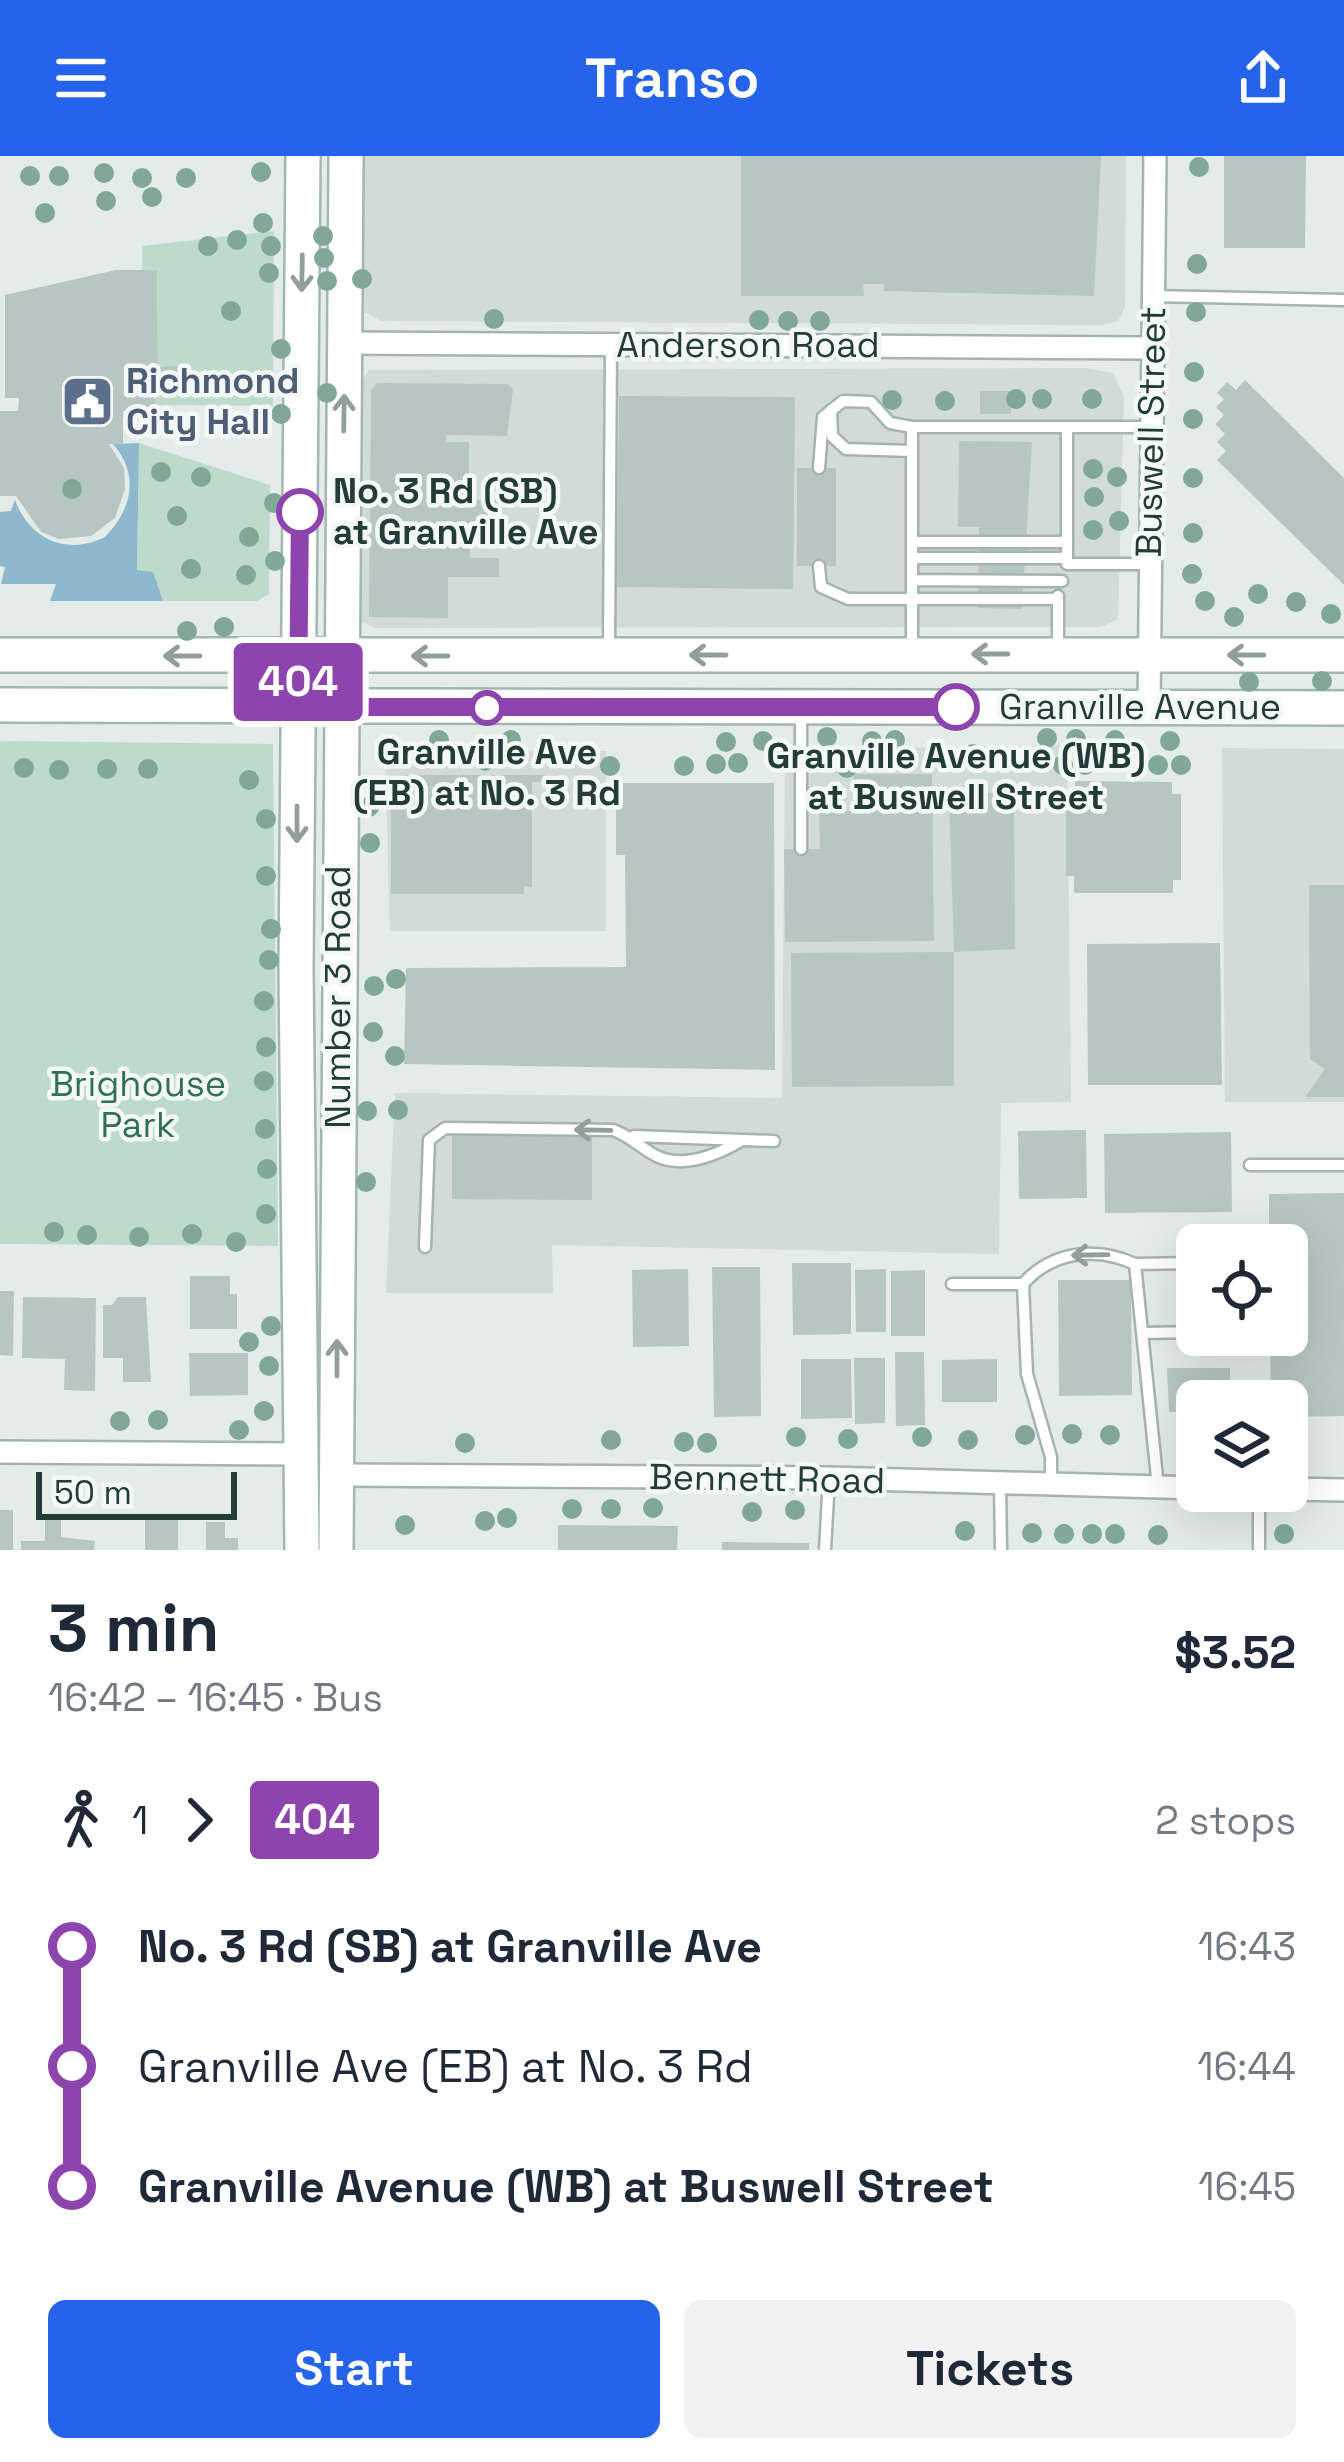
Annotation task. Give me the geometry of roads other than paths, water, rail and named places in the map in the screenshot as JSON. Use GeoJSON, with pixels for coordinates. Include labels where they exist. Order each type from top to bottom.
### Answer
{"type":"FeatureCollection","features":[{"type":"Feature","properties":{"kind":"main road","name":"Number 3 Road"},"geometry":{"type":"LineString","coordinates":[[302,1550],[298,707],[303,156]]}},
{"type":"Feature","properties":{"kind":"main road","name":"Number 3 Road"},"geometry":{"type":"LineString","coordinates":[[336,1550],[346,156]]}},
{"type":"Feature","properties":{"kind":"main road","name":"Granville Avenue"},"geometry":{"type":"LineString","coordinates":[[0,655],[1344,655]]}},
{"type":"Feature","properties":{"kind":"main road","name":"Granville Avenue"},"geometry":{"type":"LineString","coordinates":[[0,705],[1344,708]]}},
{"type":"Feature","properties":{"kind":"main road"},"geometry":{"type":"LineString","coordinates":[[302,1443],[337,1474]]}},
{"type":"Feature","properties":{"kind":"street","name":"Buswell Street"},"geometry":{"type":"LineString","coordinates":[[1149,708],[1156,156]]}},
{"type":"Feature","properties":{"kind":"street","name":"Anderson Road"},"geometry":{"type":"LineString","coordinates":[[346,344],[1151,348]]}},
{"type":"Feature","properties":{"kind":"street"},"geometry":{"type":"LineString","coordinates":[[0,1452],[302,1443]]}},
{"type":"Feature","properties":{"kind":"street","name":"Bennett Road"},"geometry":{"type":"LineString","coordinates":[[337,1474],[829,1478],[1176,1487]]}},
{"type":"Feature","properties":{"kind":"street"},"geometry":{"type":"LineString","coordinates":[[1308,1489],[1344,1490]]}},
{"type":"Feature","properties":{"kind":"lane"},"geometry":{"type":"LineString","coordinates":[[1152,296],[1344,300]]}},
{"type":"Feature","properties":{"kind":"lane"},"geometry":{"type":"LineString","coordinates":[[608,656],[611,345]]}},
{"type":"Feature","properties":{"kind":"lane"},"geometry":{"type":"LineString","coordinates":[[819,468],[819,431],[832,407],[859,399],[872,401],[890,423],[912,427],[1150,427]]}},
{"type":"Feature","properties":{"kind":"lane"},"geometry":{"type":"LineString","coordinates":[[832,407],[830,424],[838,445],[855,451],[912,451]]}},
{"type":"Feature","properties":{"kind":"lane"},"geometry":{"type":"LineString","coordinates":[[912,427],[912,654]]}},
{"type":"Feature","properties":{"kind":"lane"},"geometry":{"type":"LineString","coordinates":[[1058,655],[1058,599],[1067,561],[1067,427]]}},
{"type":"Feature","properties":{"kind":"lane"},"geometry":{"type":"LineString","coordinates":[[912,542],[1067,542]]}},
{"type":"Feature","properties":{"kind":"lane"},"geometry":{"type":"LineString","coordinates":[[912,558],[1149,564]]}},
{"type":"Feature","properties":{"kind":"lane"},"geometry":{"type":"LineString","coordinates":[[819,566],[821,587],[832,595],[1058,599]]}},
{"type":"Feature","properties":{"kind":"lane"},"geometry":{"type":"LineString","coordinates":[[912,580],[1062,581]]}},
{"type":"Feature","properties":{"kind":"lane"},"geometry":{"type":"LineString","coordinates":[[801,707],[801,849]]}},
{"type":"Feature","properties":{"kind":"lane"},"geometry":{"type":"LineString","coordinates":[[424,1247],[429,1140],[446,1128],[613,1130],[633,1136],[774,1141]]}},
{"type":"Feature","properties":{"kind":"lane"},"geometry":{"type":"LineString","coordinates":[[633,1136],[662,1159],[711,1157],[740,1142]]}},
{"type":"Feature","properties":{"kind":"lane"},"geometry":{"type":"LineString","coordinates":[[1250,1165],[1344,1165]]}},
{"type":"Feature","properties":{"kind":"lane"},"geometry":{"type":"LineString","coordinates":[[1052,1484],[1051,1457],[1022,1331],[1023,1284],[1033,1272],[1067,1256],[1107,1254],[1136,1264],[1176,1263]]}},
{"type":"Feature","properties":{"kind":"lane"},"geometry":{"type":"LineString","coordinates":[[1136,1264],[1158,1487]]}},
{"type":"Feature","properties":{"kind":"lane"},"geometry":{"type":"LineString","coordinates":[[952,1284],[1023,1284]]}},
{"type":"Feature","properties":{"kind":"lane"},"geometry":{"type":"LineString","coordinates":[[1142,1333],[1176,1332]]}},
{"type":"Feature","properties":{"kind":"lane"},"geometry":{"type":"LineString","coordinates":[[825,1550],[829,1478]]}},
{"type":"Feature","properties":{"kind":"lane"},"geometry":{"type":"LineString","coordinates":[[1000,1484],[1001,1550]]}},
{"type":"Feature","properties":{"kind":"lane"},"geometry":{"type":"LineString","coordinates":[[1258,1512],[1259,1550]]}},
{"type":"Feature","properties":{"kind":"water"},"geometry":{"type":"Polygon","coordinates":[[[139,443],[137,570],[153,572],[163,601],[50,601],[56,584],[1,584],[5,567],[0,566],[0,512],[11,511],[15,500],[30,525],[51,541],[77,545],[105,537],[121,515],[129,492],[127,468],[113,444],[139,443]]]}},
{"type":"Feature","properties":{"kind":"place","name":"Richmond City Hall"},"geometry":{"type":"Point","coordinates":[87,402]}},
{"type":"Feature","properties":{"kind":"place","name":"No. 3 Rd (SB) at Granville Ave"},"geometry":{"type":"Point","coordinates":[300,512]}},
{"type":"Feature","properties":{"kind":"place","name":"Granville Avenue (WB) at Buswell Street"},"geometry":{"type":"Point","coordinates":[956,707]}},
{"type":"Feature","properties":{"kind":"place","name":"Granville Ave (EB) at No. 3 Rd"},"geometry":{"type":"Point","coordinates":[487,708]}},
{"type":"Feature","properties":{"kind":"park label","name":"Brighouse Park"},"geometry":{"type":"Point","coordinates":[138,1104]}}]}
